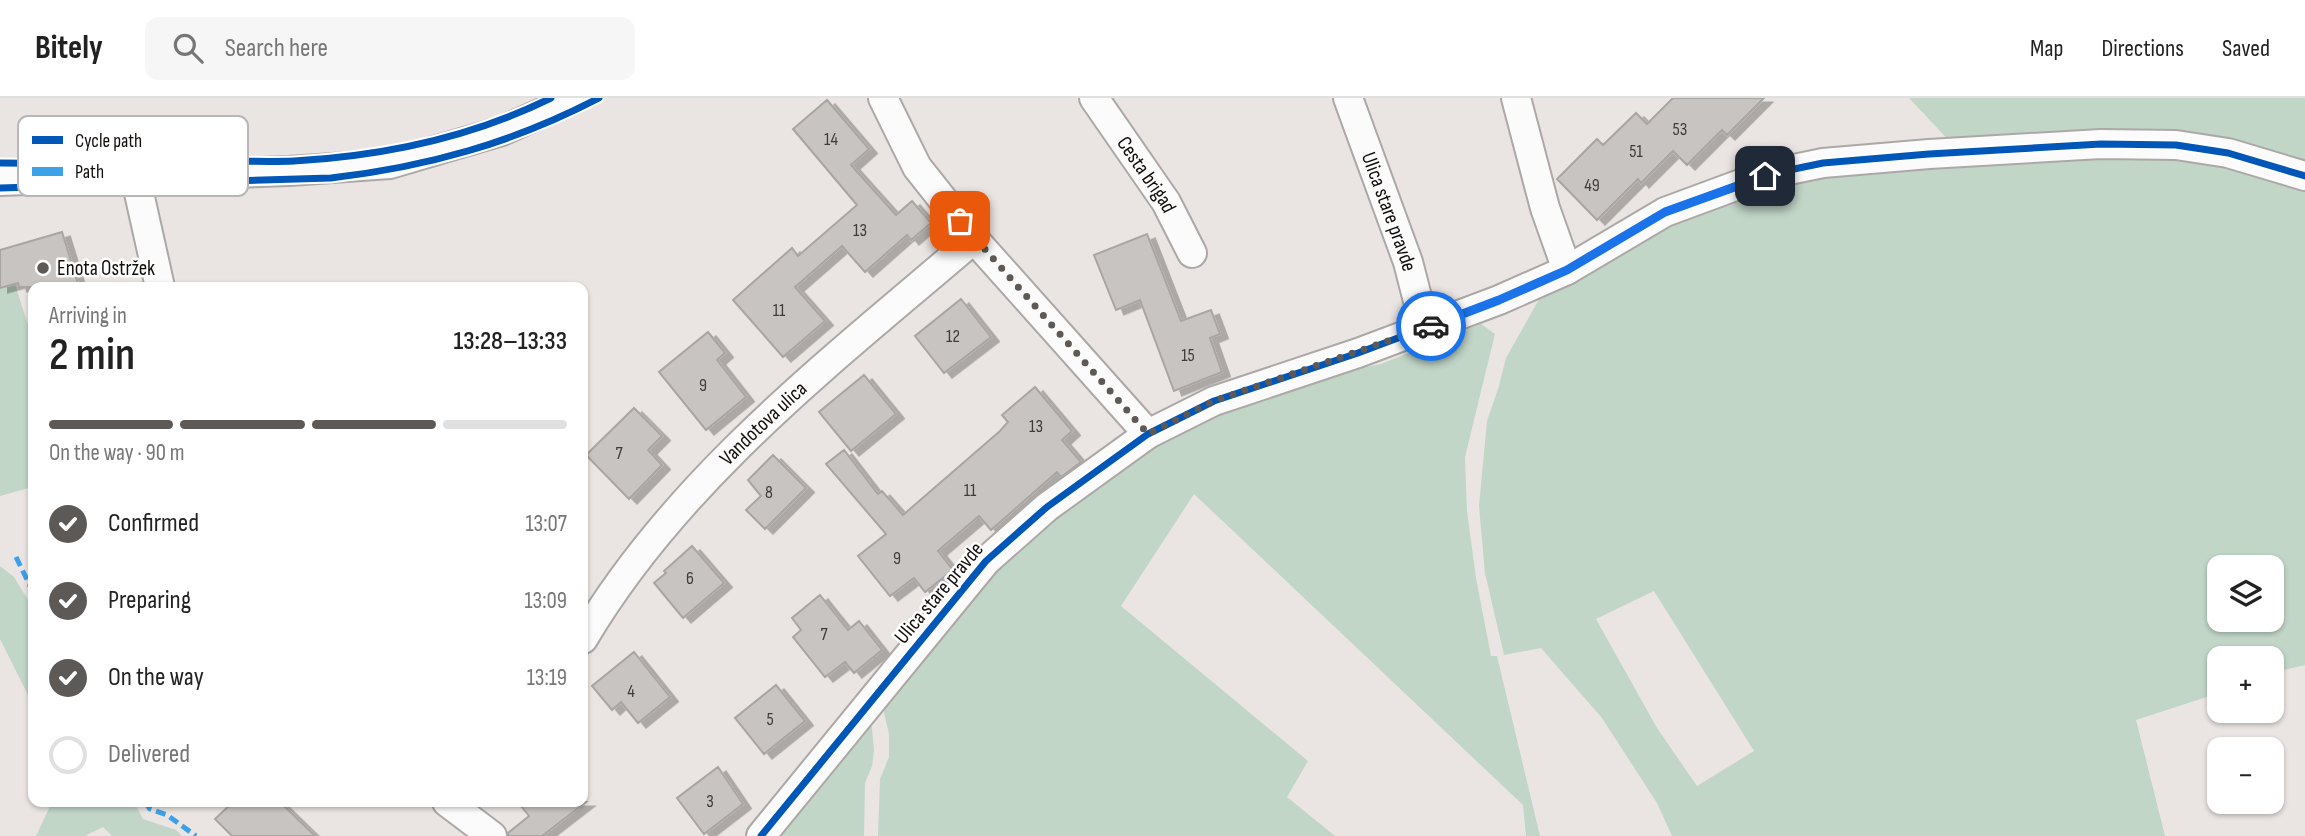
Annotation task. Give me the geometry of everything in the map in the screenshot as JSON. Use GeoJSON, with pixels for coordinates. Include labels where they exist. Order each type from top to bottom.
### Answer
{"type":"FeatureCollection","features":[{"type":"Feature","properties":{"kind":"street"},"geometry":{"type":"LineString","coordinates":[[248,172],[390,164],[502,131],[575,98]]}},
{"type":"Feature","properties":{"kind":"street"},"geometry":{"type":"LineString","coordinates":[[883,98],[917,167],[974,239],[1148,434]]}},
{"type":"Feature","properties":{"kind":"street","name":"Cesta brigad"},"geometry":{"type":"LineString","coordinates":[[1094,98],[1139,159],[1166,202],[1192,253]]}},
{"type":"Feature","properties":{"kind":"street","name":"Ulica stare pravde"},"geometry":{"type":"LineString","coordinates":[[1348,98],[1408,262],[1425,328]]}},
{"type":"Feature","properties":{"kind":"street"},"geometry":{"type":"LineString","coordinates":[[1516,98],[1545,208],[1567,270]]}},
{"type":"Feature","properties":{"kind":"street","name":"Ulica stare pravde"},"geometry":{"type":"LineString","coordinates":[[761,836],[986,561],[1047,507],[1148,434],[1214,401],[1499,300],[1567,270],[1665,212],[1765,176],[1824,163],[2101,144],[2176,145],[2228,153],[2305,176]]}},
{"type":"Feature","properties":{"kind":"street"},"geometry":{"type":"LineString","coordinates":[[0,181],[18,180]]}},
{"type":"Feature","properties":{"kind":"street"},"geometry":{"type":"LineString","coordinates":[[140,196],[159,282]]}},
{"type":"Feature","properties":{"kind":"street","name":"Vandotova ulica"},"geometry":{"type":"LineString","coordinates":[[588,632],[634,564],[681,504],[803,386],[974,239]]}},
{"type":"Feature","properties":{"kind":"street"},"geometry":{"type":"LineString","coordinates":[[457,807],[485,820]]}},
{"type":"Feature","properties":{"kind":"green space"},"geometry":{"type":"Polygon","coordinates":[[[1909,98],[2305,98],[2305,169],[2208,141],[1955,147],[1909,98]]]}},
{"type":"Feature","properties":{"kind":"green space"},"geometry":{"type":"Polygon","coordinates":[[[2166,151],[2305,186],[2305,665],[2284,670],[2284,646],[2207,646],[2207,697],[2136,720],[2165,836],[1672,836],[1657,803],[1602,718],[1541,648],[1504,655],[1485,573],[1479,506],[1487,421],[1506,358],[1542,294],[1657,229],[1714,203],[1811,177],[2166,151]],[[1654,591],[1596,619],[1657,728],[1697,786],[1754,751],[1654,591]]]}},
{"type":"Feature","properties":{"kind":"green space"},"geometry":{"type":"Polygon","coordinates":[[[15,284],[28,325],[28,488],[0,496],[0,288],[15,284]]]}},
{"type":"Feature","properties":{"kind":"green space"},"geometry":{"type":"Polygon","coordinates":[[[1481,324],[1495,334],[1465,457],[1467,511],[1491,656],[1497,656],[1540,836],[1526,836],[1523,805],[1194,494],[1121,606],[1308,761],[1287,797],[1335,836],[878,836],[880,779],[889,757],[889,734],[882,704],[997,560],[1151,449],[1192,425],[1257,399],[1341,372],[1381,364],[1481,324]]]}},
{"type":"Feature","properties":{"kind":"green space"},"geometry":{"type":"Polygon","coordinates":[[[0,566],[14,577],[28,600],[28,695],[0,639],[0,566]]]}},
{"type":"Feature","properties":{"kind":"green space"},"geometry":{"type":"Polygon","coordinates":[[[871,719],[874,750],[872,766],[865,783],[864,836],[776,836],[871,719]]]}},
{"type":"Feature","properties":{"kind":"green space"},"geometry":{"type":"Polygon","coordinates":[[[50,807],[137,807],[143,819],[176,830],[182,836],[112,836],[103,827],[85,836],[36,836],[50,807]]]}},
{"type":"Feature","properties":{"kind":"building"},"geometry":{"type":"Polygon","coordinates":[[[1673,98],[1764,98],[1727,135],[1722,130],[1687,165],[1673,151],[1641,183],[1638,179],[1597,220],[1557,179],[1597,139],[1603,145],[1636,113],[1647,124],[1673,98]]]}},
{"type":"Feature","properties":{"kind":"building"},"geometry":{"type":"Polygon","coordinates":[[[827,100],[869,149],[851,165],[896,215],[912,201],[931,223],[911,240],[907,235],[865,272],[842,246],[795,287],[825,321],[783,357],[733,300],[792,248],[798,256],[857,205],[793,129],[827,100]]]}},
{"type":"Feature","properties":{"kind":"building","name":"Enota Ostržek"},"geometry":{"type":"Polygon","coordinates":[[[62,232],[77,282],[28,282],[28,287],[19,287],[18,283],[0,288],[0,250],[62,232]]]}},
{"type":"Feature","properties":{"kind":"building"},"geometry":{"type":"Polygon","coordinates":[[[1147,234],[1181,321],[1211,310],[1220,334],[1210,338],[1222,372],[1174,391],[1140,300],[1116,310],[1094,255],[1147,234]]]}},
{"type":"Feature","properties":{"kind":"building"},"geometry":{"type":"Polygon","coordinates":[[[961,299],[991,337],[944,373],[915,336],[961,299]]]}},
{"type":"Feature","properties":{"kind":"building"},"geometry":{"type":"Polygon","coordinates":[[[708,332],[725,353],[717,360],[746,397],[706,430],[659,372],[708,332]]]}},
{"type":"Feature","properties":{"kind":"building"},"geometry":{"type":"Polygon","coordinates":[[[864,375],[896,414],[851,451],[819,412],[864,375]]]}},
{"type":"Feature","properties":{"kind":"building"},"geometry":{"type":"Polygon","coordinates":[[[1035,387],[1072,431],[1062,440],[1081,462],[1061,477],[1057,472],[991,530],[979,516],[938,551],[953,570],[925,592],[914,578],[890,596],[858,556],[886,534],[826,464],[844,450],[878,494],[882,491],[903,515],[1000,431],[1008,422],[1002,415],[1035,387]]]}},
{"type":"Feature","properties":{"kind":"building"},"geometry":{"type":"Polygon","coordinates":[[[634,408],[662,436],[648,450],[662,465],[629,499],[588,457],[588,453],[634,408]]]}},
{"type":"Feature","properties":{"kind":"building"},"geometry":{"type":"Polygon","coordinates":[[[773,455],[806,488],[765,529],[746,510],[761,496],[748,480],[773,455]]]}},
{"type":"Feature","properties":{"kind":"building"},"geometry":{"type":"Polygon","coordinates":[[[692,546],[724,583],[683,618],[654,583],[692,546]]]}},
{"type":"Feature","properties":{"kind":"building"},"geometry":{"type":"Polygon","coordinates":[[[820,595],[848,630],[859,621],[882,650],[854,673],[845,662],[825,677],[793,637],[801,630],[792,618],[820,595]]]}},
{"type":"Feature","properties":{"kind":"building"},"geometry":{"type":"Polygon","coordinates":[[[634,652],[670,697],[638,723],[621,702],[612,710],[592,686],[634,652]]]}},
{"type":"Feature","properties":{"kind":"building"},"geometry":{"type":"Polygon","coordinates":[[[776,685],[805,721],[764,754],[735,718],[776,685]]]}},
{"type":"Feature","properties":{"kind":"building"},"geometry":{"type":"Polygon","coordinates":[[[718,767],[743,804],[704,834],[677,798],[718,767]]]}},
{"type":"Feature","properties":{"kind":"building"},"geometry":{"type":"Polygon","coordinates":[[[228,807],[285,807],[315,836],[232,836],[215,819],[228,807]]]}},
{"type":"Feature","properties":{"kind":"building"},"geometry":{"type":"Polygon","coordinates":[[[522,807],[580,807],[542,836],[508,836],[508,833],[529,816],[522,807]]]}},
{"type":"Feature","properties":{"kind":"marked path"},"geometry":{"type":"LineString","coordinates":[[16,557],[28,582]]}},
{"type":"Feature","properties":{"kind":"marked path"},"geometry":{"type":"LineString","coordinates":[[149,807],[167,815],[196,836]]}},
{"type":"Feature","properties":{"kind":"cycle path"},"geometry":{"type":"LineString","coordinates":[[248,161],[294,161],[393,149],[490,124],[551,98]]}},
{"type":"Feature","properties":{"kind":"cycle path"},"geometry":{"type":"LineString","coordinates":[[248,181],[331,178],[435,160],[534,128],[599,98]]}},
{"type":"Feature","properties":{"kind":"cycle path"},"geometry":{"type":"LineString","coordinates":[[761,836],[986,561],[1047,507],[1148,434],[1214,401],[1358,353],[1499,300],[1567,270],[1665,212],[1765,175],[1823,163],[2101,144],[2176,145],[2228,153],[2305,176]]}},
{"type":"Feature","properties":{"kind":"cycle path"},"geometry":{"type":"LineString","coordinates":[[0,163],[18,163]]}},
{"type":"Feature","properties":{"kind":"cycle path"},"geometry":{"type":"LineString","coordinates":[[0,188],[18,187]]}},
{"type":"Feature","properties":{"kind":"way so far"},"geometry":{"type":"LineString","coordinates":[[960,221],[1148,434],[1214,401],[1431,326]]}},
{"type":"Feature","properties":{"kind":"place","name":"Enota Ostržek"},"geometry":{"type":"Point","coordinates":[43,268]}},
{"type":"Feature","properties":{"kind":"route"},"geometry":{"type":"LineString","coordinates":[[1431,326],[1567,270],[1665,212],[1765,176]]}}]}
